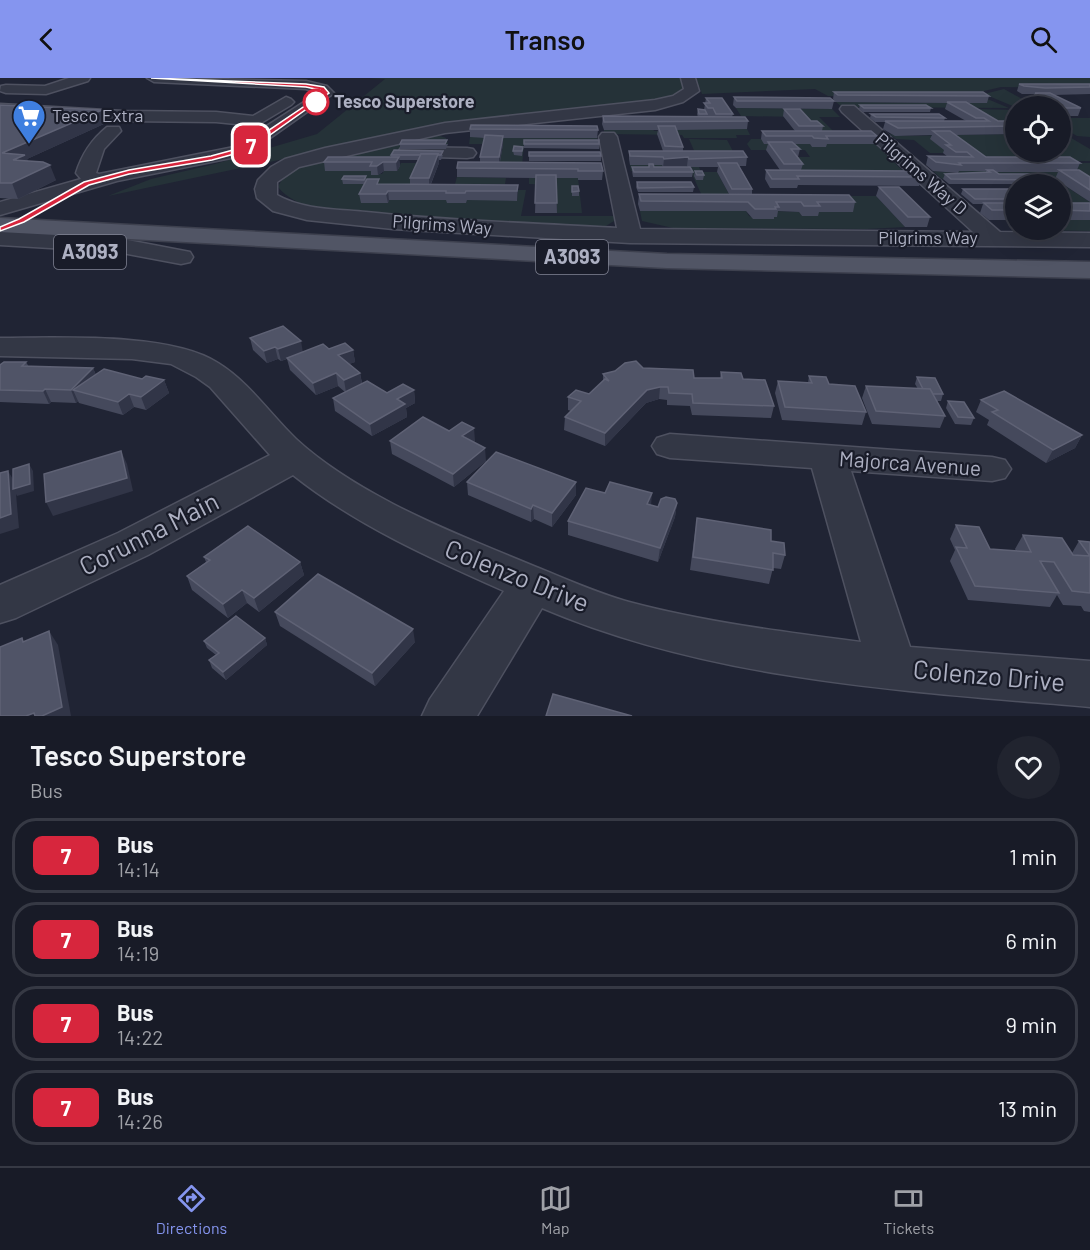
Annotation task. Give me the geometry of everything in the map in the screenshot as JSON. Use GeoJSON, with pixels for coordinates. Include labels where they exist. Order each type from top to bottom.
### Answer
{"type":"FeatureCollection","features":[{"type":"Feature","properties":{"kind":"main road","name":"A3093"},"geometry":{"type":"LineString","coordinates":[[1,227],[667,261],[1090,270]]}},
{"type":"Feature","properties":{"kind":"main road","name":"A3093"},"geometry":{"type":"LineString","coordinates":[[1,227],[180,257],[361,267],[608,276],[848,277],[1090,270]]}},
{"type":"Feature","properties":{"kind":"street"},"geometry":{"type":"LineString","coordinates":[[0,89],[46,90],[83,78]]}},
{"type":"Feature","properties":{"kind":"street"},"geometry":{"type":"LineString","coordinates":[[1,227],[35,200],[153,167],[212,158],[246,149],[327,93],[322,88],[306,85],[154,78]]}},
{"type":"Feature","properties":{"kind":"street"},"geometry":{"type":"LineString","coordinates":[[0,109],[123,116],[216,117],[256,121],[303,92],[322,88]]}},
{"type":"Feature","properties":{"kind":"street"},"geometry":{"type":"LineString","coordinates":[[648,115],[683,115],[682,106],[698,91]]}},
{"type":"Feature","properties":{"kind":"street","name":"Pilgrims Way"},"geometry":{"type":"LineString","coordinates":[[698,91],[655,105],[446,128],[292,163],[268,180],[265,189],[267,198],[281,206],[318,214],[393,222],[630,236],[1090,240]]}},
{"type":"Feature","properties":{"kind":"street","name":"Pilgrims Way D"},"geometry":{"type":"LineString","coordinates":[[859,113],[994,238]]}},
{"type":"Feature","properties":{"kind":"street"},"geometry":{"type":"LineString","coordinates":[[407,152],[462,153],[446,128]]}},
{"type":"Feature","properties":{"kind":"street"},"geometry":{"type":"LineString","coordinates":[[54,228],[47,223],[45,214],[85,186],[88,177],[86,173],[97,145],[113,131]]}},
{"type":"Feature","properties":{"kind":"street"},"geometry":{"type":"LineString","coordinates":[[590,152],[610,145],[630,236]]}},
{"type":"Feature","properties":{"kind":"street"},"geometry":{"type":"LineString","coordinates":[[618,183],[640,183]]}},
{"type":"Feature","properties":{"kind":"street"},"geometry":{"type":"LineString","coordinates":[[1,227],[85,186]]}},
{"type":"Feature","properties":{"kind":"street"},"geometry":{"type":"LineString","coordinates":[[939,189],[972,189]]}},
{"type":"Feature","properties":{"kind":"street","name":"Colenzo Drive"},"geometry":{"type":"LineString","coordinates":[[0,346],[149,352],[174,356],[194,363],[209,372],[295,458],[356,501],[424,537],[532,585],[637,624],[763,651],[893,668],[1090,684]]}},
{"type":"Feature","properties":{"kind":"street","name":"Majorca Avenue"},"geometry":{"type":"LineString","coordinates":[[670,446],[992,469]]}},
{"type":"Feature","properties":{"kind":"street","name":"Corunna Main"},"geometry":{"type":"LineString","coordinates":[[0,604],[133,544],[295,458]]}},
{"type":"Feature","properties":{"kind":"street","name":"Majorca Avenue"},"geometry":{"type":"LineString","coordinates":[[828,458],[893,668]]}},
{"type":"Feature","properties":{"kind":"street"},"geometry":{"type":"LineString","coordinates":[[448,716],[532,585]]}},
{"type":"Feature","properties":{"kind":"shaded area"},"geometry":{"type":"Polygon","coordinates":[[[369,78],[681,78],[685,92],[669,100],[435,127],[108,196],[151,179],[215,164],[317,134],[385,79],[369,78]]]}},
{"type":"Feature","properties":{"kind":"shaded area"},"geometry":{"type":"Polygon","coordinates":[[[696,78],[1090,78],[1090,88],[1001,87],[963,96],[828,96],[815,89],[702,94],[696,78]]]}},
{"type":"Feature","properties":{"kind":"shaded area"},"geometry":{"type":"Polygon","coordinates":[[[1004,89],[1017,96],[1005,96],[1005,103],[984,94],[1004,89]]]}},
{"type":"Feature","properties":{"kind":"shaded area"},"geometry":{"type":"Polygon","coordinates":[[[985,98],[1005,108],[842,107],[836,102],[985,103],[985,98]]]}},
{"type":"Feature","properties":{"kind":"shaded area"},"geometry":{"type":"Polygon","coordinates":[[[736,108],[832,109],[840,117],[819,117],[836,134],[821,134],[799,117],[741,116],[736,108]]]}},
{"type":"Feature","properties":{"kind":"shaded area"},"geometry":{"type":"Polygon","coordinates":[[[977,109],[1005,110],[1005,126],[977,109]]]}},
{"type":"Feature","properties":{"kind":"shaded area"},"geometry":{"type":"Polygon","coordinates":[[[1071,118],[1090,118],[1090,137],[1077,136],[1071,133],[1071,118]]]}},
{"type":"Feature","properties":{"kind":"shaded area"},"geometry":{"type":"Polygon","coordinates":[[[653,129],[654,131],[665,131],[664,129],[747,129],[750,135],[736,135],[737,138],[684,138],[682,135],[604,134],[604,130],[653,129]]]}},
{"type":"Feature","properties":{"kind":"shaded area"},"geometry":{"type":"Polygon","coordinates":[[[889,134],[905,136],[1005,134],[1005,161],[990,161],[948,153],[930,153],[914,140],[896,139],[889,134]]]}},
{"type":"Feature","properties":{"kind":"shaded area"},"geometry":{"type":"Polygon","coordinates":[[[437,135],[446,138],[448,144],[403,144],[400,149],[397,149],[391,161],[323,159],[437,135]]]}},
{"type":"Feature","properties":{"kind":"shaded area"},"geometry":{"type":"Polygon","coordinates":[[[470,137],[597,138],[598,144],[524,144],[522,166],[499,166],[503,144],[469,144],[470,137]]]}},
{"type":"Feature","properties":{"kind":"shaded area"},"geometry":{"type":"Polygon","coordinates":[[[1071,138],[1090,149],[1090,161],[1071,161],[1071,138]]]}},
{"type":"Feature","properties":{"kind":"shaded area"},"geometry":{"type":"Polygon","coordinates":[[[689,139],[727,140],[735,155],[696,155],[689,139]]]}},
{"type":"Feature","properties":{"kind":"shaded area"},"geometry":{"type":"Polygon","coordinates":[[[751,139],[761,139],[765,144],[810,144],[812,147],[825,147],[824,144],[875,144],[902,170],[900,174],[801,173],[789,157],[810,157],[805,150],[751,150],[747,144],[751,139]]]}},
{"type":"Feature","properties":{"kind":"shaded area"},"geometry":{"type":"Polygon","coordinates":[[[317,161],[333,161],[326,171],[374,171],[372,174],[397,171],[401,163],[421,163],[411,188],[382,188],[387,203],[389,200],[447,200],[447,203],[465,203],[467,200],[517,200],[518,190],[526,190],[521,216],[614,216],[614,221],[601,229],[348,213],[319,209],[301,203],[278,187],[289,173],[317,161]]]}},
{"type":"Feature","properties":{"kind":"shaded area"},"geometry":{"type":"Polygon","coordinates":[[[1090,163],[1090,180],[1071,180],[1071,174],[1005,174],[1005,179],[942,179],[933,171],[957,173],[956,171],[1090,163]]]}},
{"type":"Feature","properties":{"kind":"shaded area"},"geometry":{"type":"Polygon","coordinates":[[[630,165],[662,165],[664,168],[674,167],[674,165],[699,167],[701,172],[717,172],[731,198],[703,198],[691,172],[631,171],[630,165]]]}},
{"type":"Feature","properties":{"kind":"shaded area"},"geometry":{"type":"Polygon","coordinates":[[[457,177],[506,178],[505,184],[455,184],[457,177]]]}},
{"type":"Feature","properties":{"kind":"shaded area"},"geometry":{"type":"Polygon","coordinates":[[[529,178],[578,178],[582,213],[557,213],[556,185],[529,184],[529,178]]]}},
{"type":"Feature","properties":{"kind":"shaded area"},"geometry":{"type":"Polygon","coordinates":[[[1071,190],[1090,202],[1090,207],[1075,207],[1071,204],[1071,190]]]}},
{"type":"Feature","properties":{"kind":"shaded area"},"geometry":{"type":"Polygon","coordinates":[[[840,196],[876,196],[905,227],[867,229],[673,228],[642,221],[640,211],[746,211],[752,217],[774,211],[799,212],[802,216],[817,216],[815,212],[852,212],[840,196]]]}},
{"type":"Feature","properties":{"kind":"shaded area"},"geometry":{"type":"Polygon","coordinates":[[[1071,220],[1090,220],[1090,231],[1071,231],[1071,220]]]}},
{"type":"Feature","properties":{"kind":"building"},"geometry":{"type":"Polygon","coordinates":[[[1019,84],[1090,84],[1090,87],[1045,88],[1019,84]]]}},
{"type":"Feature","properties":{"kind":"building"},"geometry":{"type":"Polygon","coordinates":[[[834,92],[983,92],[989,96],[838,95],[834,92]]]}},
{"type":"Feature","properties":{"kind":"building"},"geometry":{"type":"Polygon","coordinates":[[[1035,93],[1050,93],[1056,96],[1041,96],[1035,93]]]}},
{"type":"Feature","properties":{"kind":"building"},"geometry":{"type":"Polygon","coordinates":[[[734,97],[830,98],[834,101],[737,101],[734,97]]]}},
{"type":"Feature","properties":{"kind":"building"},"geometry":{"type":"Polygon","coordinates":[[[706,98],[722,98],[733,114],[716,114],[713,108],[708,108],[704,103],[710,103],[706,98]]]}},
{"type":"Feature","properties":{"kind":"building"},"geometry":{"type":"Polygon","coordinates":[[[947,102],[966,102],[998,121],[1005,121],[1005,126],[898,128],[885,121],[989,121],[976,118],[947,102]]]}},
{"type":"Feature","properties":{"kind":"building"},"geometry":{"type":"Polygon","coordinates":[[[1071,103],[1081,108],[1071,108],[1071,103]]]}},
{"type":"Feature","properties":{"kind":"building"},"geometry":{"type":"Polygon","coordinates":[[[0,105],[102,110],[2,153],[25,155],[13,160],[43,162],[50,165],[12,183],[0,183],[0,105]]]}},
{"type":"Feature","properties":{"kind":"building"},"geometry":{"type":"Polygon","coordinates":[[[860,105],[926,105],[931,108],[864,108],[860,105]]]}},
{"type":"Feature","properties":{"kind":"building"},"geometry":{"type":"Polygon","coordinates":[[[698,109],[705,110],[707,114],[699,114],[698,109]]]}},
{"type":"Feature","properties":{"kind":"building"},"geometry":{"type":"Polygon","coordinates":[[[784,109],[800,109],[811,121],[817,121],[823,126],[799,126],[784,109]]]}},
{"type":"Feature","properties":{"kind":"building"},"geometry":{"type":"Polygon","coordinates":[[[871,114],[939,114],[945,118],[876,117],[871,114]]]}},
{"type":"Feature","properties":{"kind":"building"},"geometry":{"type":"Polygon","coordinates":[[[603,116],[745,117],[748,121],[604,122],[603,116]]]}},
{"type":"Feature","properties":{"kind":"building"},"geometry":{"type":"Polygon","coordinates":[[[471,125],[597,126],[598,130],[470,129],[471,125]]]}},
{"type":"Feature","properties":{"kind":"building"},"geometry":{"type":"Polygon","coordinates":[[[658,126],[675,126],[683,147],[665,146],[658,126]]]}},
{"type":"Feature","properties":{"kind":"building"},"geometry":{"type":"Polygon","coordinates":[[[762,131],[871,131],[877,136],[826,136],[828,139],[812,136],[766,136],[762,131]]]}},
{"type":"Feature","properties":{"kind":"building"},"geometry":{"type":"Polygon","coordinates":[[[933,131],[950,131],[986,157],[1005,157],[1005,162],[1071,162],[1071,158],[1080,163],[959,163],[961,165],[936,162],[928,156],[973,157],[967,152],[956,152],[946,145],[951,145],[933,131]]]}},
{"type":"Feature","properties":{"kind":"building"},"geometry":{"type":"Polygon","coordinates":[[[485,135],[503,136],[499,157],[480,157],[485,135]]]}},
{"type":"Feature","properties":{"kind":"building"},"geometry":{"type":"Polygon","coordinates":[[[402,140],[447,140],[445,144],[400,144],[402,140]]]}},
{"type":"Feature","properties":{"kind":"building"},"geometry":{"type":"Polygon","coordinates":[[[524,140],[599,140],[599,144],[524,144],[524,140]]]}},
{"type":"Feature","properties":{"kind":"building"},"geometry":{"type":"Polygon","coordinates":[[[768,142],[792,142],[800,149],[791,149],[803,164],[784,164],[768,142]]]}},
{"type":"Feature","properties":{"kind":"building"},"geometry":{"type":"Polygon","coordinates":[[[514,146],[523,147],[522,151],[513,151],[514,146]]]}},
{"type":"Feature","properties":{"kind":"building"},"geometry":{"type":"Polygon","coordinates":[[[394,150],[443,151],[441,155],[391,155],[394,150]]]}},
{"type":"Feature","properties":{"kind":"building"},"geometry":{"type":"Polygon","coordinates":[[[629,151],[743,151],[747,157],[664,159],[663,157],[630,156],[629,151]]]}},
{"type":"Feature","properties":{"kind":"building"},"geometry":{"type":"Polygon","coordinates":[[[529,152],[600,152],[601,156],[529,156],[529,152]]]}},
{"type":"Feature","properties":{"kind":"building"},"geometry":{"type":"Polygon","coordinates":[[[421,154],[438,154],[429,178],[410,178],[421,154]]]}},
{"type":"Feature","properties":{"kind":"building"},"geometry":{"type":"Polygon","coordinates":[[[328,157],[399,157],[396,162],[383,162],[377,166],[370,166],[372,162],[324,162],[328,157]]]}},
{"type":"Feature","properties":{"kind":"building"},"geometry":{"type":"Polygon","coordinates":[[[458,162],[601,163],[603,171],[457,168],[458,162]]]}},
{"type":"Feature","properties":{"kind":"building"},"geometry":{"type":"Polygon","coordinates":[[[718,163],[737,163],[752,189],[732,189],[718,163]]]}},
{"type":"Feature","properties":{"kind":"building"},"geometry":{"type":"Polygon","coordinates":[[[649,164],[653,164],[654,167],[690,167],[693,172],[634,172],[632,167],[649,167],[649,164]]]}},
{"type":"Feature","properties":{"kind":"building"},"geometry":{"type":"Polygon","coordinates":[[[766,170],[915,171],[922,177],[797,176],[799,179],[772,179],[766,170]]]}},
{"type":"Feature","properties":{"kind":"building"},"geometry":{"type":"Polygon","coordinates":[[[987,170],[1005,174],[1005,180],[951,179],[945,174],[990,172],[987,170]]]}},
{"type":"Feature","properties":{"kind":"building"},"geometry":{"type":"Polygon","coordinates":[[[1059,170],[1079,170],[1090,177],[1090,190],[1071,178],[1071,174],[1065,174],[1059,170]]]}},
{"type":"Feature","properties":{"kind":"building"},"geometry":{"type":"Polygon","coordinates":[[[695,171],[702,171],[704,175],[697,175],[695,171]]]}},
{"type":"Feature","properties":{"kind":"building"},"geometry":{"type":"Polygon","coordinates":[[[536,175],[556,175],[557,203],[535,203],[536,175]]]}},
{"type":"Feature","properties":{"kind":"building"},"geometry":{"type":"Polygon","coordinates":[[[344,176],[366,176],[364,180],[342,179],[344,176]]]}},
{"type":"Feature","properties":{"kind":"building"},"geometry":{"type":"Polygon","coordinates":[[[367,179],[379,179],[377,184],[518,185],[517,191],[446,193],[446,191],[388,191],[386,194],[359,194],[367,179]]]}},
{"type":"Feature","properties":{"kind":"building"},"geometry":{"type":"Polygon","coordinates":[[[637,182],[691,182],[694,187],[638,188],[637,182]]]}},
{"type":"Feature","properties":{"kind":"building"},"geometry":{"type":"Polygon","coordinates":[[[572,186],[578,186],[579,191],[572,192],[572,186]]]}},
{"type":"Feature","properties":{"kind":"building"},"geometry":{"type":"Polygon","coordinates":[[[879,187],[899,187],[930,217],[908,217],[879,187]]]}},
{"type":"Feature","properties":{"kind":"building"},"geometry":{"type":"Polygon","coordinates":[[[963,189],[1005,189],[1005,199],[975,199],[963,189]]]}},
{"type":"Feature","properties":{"kind":"building"},"geometry":{"type":"Polygon","coordinates":[[[639,194],[849,195],[855,202],[817,202],[820,206],[804,206],[801,202],[776,202],[779,207],[775,207],[776,209],[755,209],[748,202],[641,201],[639,194]]]}},
{"type":"Feature","properties":{"kind":"building"},"geometry":{"type":"Polygon","coordinates":[[[984,203],[1005,203],[1005,210],[992,210],[984,203]]]}},
{"type":"Feature","properties":{"kind":"building"},"geometry":{"type":"Polygon","coordinates":[[[1071,203],[1090,203],[1090,211],[1071,210],[1071,203]]]}},
{"type":"Feature","properties":{"kind":"building"},"geometry":{"type":"Polygon","coordinates":[[[283,326],[301,341],[264,351],[250,338],[283,326]]]}},
{"type":"Feature","properties":{"kind":"building"},"geometry":{"type":"Polygon","coordinates":[[[345,343],[353,350],[338,355],[360,373],[344,380],[336,373],[313,383],[287,358],[323,344],[329,349],[345,343]]]}},
{"type":"Feature","properties":{"kind":"building"},"geometry":{"type":"Polygon","coordinates":[[[636,361],[643,368],[693,370],[694,378],[722,378],[721,372],[741,373],[743,379],[765,380],[774,406],[693,403],[692,394],[669,393],[668,387],[660,387],[647,390],[605,433],[565,417],[581,401],[568,397],[576,390],[589,394],[605,379],[609,381],[603,374],[615,371],[625,363],[636,361]]]}},
{"type":"Feature","properties":{"kind":"building"},"geometry":{"type":"Polygon","coordinates":[[[4,362],[26,362],[22,366],[93,368],[71,390],[0,390],[0,365],[4,362]]]}},
{"type":"Feature","properties":{"kind":"building"},"geometry":{"type":"Polygon","coordinates":[[[104,369],[142,379],[146,376],[164,380],[141,397],[129,394],[118,402],[73,390],[104,369]]]}},
{"type":"Feature","properties":{"kind":"building"},"geometry":{"type":"Polygon","coordinates":[[[809,376],[826,377],[829,384],[855,386],[866,412],[785,407],[778,381],[812,383],[809,376]]]}},
{"type":"Feature","properties":{"kind":"building"},"geometry":{"type":"Polygon","coordinates":[[[917,377],[935,378],[943,394],[933,394],[930,389],[923,389],[917,377]]]}},
{"type":"Feature","properties":{"kind":"building"},"geometry":{"type":"Polygon","coordinates":[[[367,381],[387,393],[403,384],[414,390],[397,399],[405,404],[370,424],[333,398],[367,381]]]}},
{"type":"Feature","properties":{"kind":"building"},"geometry":{"type":"Polygon","coordinates":[[[866,386],[930,389],[945,416],[876,411],[866,386]]]}},
{"type":"Feature","properties":{"kind":"building"},"geometry":{"type":"Polygon","coordinates":[[[1004,391],[1082,435],[1053,450],[992,412],[998,410],[981,400],[1004,391]]]}},
{"type":"Feature","properties":{"kind":"building"},"geometry":{"type":"Polygon","coordinates":[[[948,401],[964,402],[974,418],[958,417],[948,401]]]}},
{"type":"Feature","properties":{"kind":"building"},"geometry":{"type":"Polygon","coordinates":[[[423,417],[449,431],[462,422],[474,428],[462,436],[485,448],[453,474],[390,441],[423,417]]]}},
{"type":"Feature","properties":{"kind":"building"},"geometry":{"type":"Polygon","coordinates":[[[121,451],[127,478],[46,502],[44,474],[121,451]]]}},
{"type":"Feature","properties":{"kind":"building"},"geometry":{"type":"Polygon","coordinates":[[[496,452],[576,482],[552,513],[533,505],[531,509],[467,482],[496,452]]]}},
{"type":"Feature","properties":{"kind":"building"},"geometry":{"type":"Polygon","coordinates":[[[29,464],[30,484],[13,489],[13,469],[29,464]]]}},
{"type":"Feature","properties":{"kind":"building"},"geometry":{"type":"Polygon","coordinates":[[[8,471],[11,514],[0,518],[0,473],[8,471]]]}},
{"type":"Feature","properties":{"kind":"building"},"geometry":{"type":"Polygon","coordinates":[[[610,482],[652,493],[647,504],[658,507],[661,499],[666,497],[675,499],[677,503],[660,548],[568,521],[586,488],[605,493],[610,482]]]}},
{"type":"Feature","properties":{"kind":"building"},"geometry":{"type":"Polygon","coordinates":[[[697,518],[771,530],[771,541],[784,543],[785,555],[773,553],[773,570],[693,557],[697,518]]]}},
{"type":"Feature","properties":{"kind":"building"},"geometry":{"type":"Polygon","coordinates":[[[956,525],[979,527],[990,549],[1031,552],[1023,535],[1062,538],[1073,555],[1090,556],[1090,593],[1072,591],[1054,562],[1040,561],[1059,593],[975,586],[956,547],[967,548],[956,525]]]}},
{"type":"Feature","properties":{"kind":"building"},"geometry":{"type":"Polygon","coordinates":[[[248,526],[300,562],[254,598],[242,590],[223,604],[187,576],[210,560],[204,557],[248,526]]]}},
{"type":"Feature","properties":{"kind":"building"},"geometry":{"type":"Polygon","coordinates":[[[1079,541],[1090,542],[1090,556],[1079,541]]]}},
{"type":"Feature","properties":{"kind":"building"},"geometry":{"type":"Polygon","coordinates":[[[318,574],[413,629],[372,673],[275,612],[318,574]]]}},
{"type":"Feature","properties":{"kind":"building"},"geometry":{"type":"Polygon","coordinates":[[[236,616],[265,638],[223,672],[209,660],[219,653],[204,641],[236,616]]]}},
{"type":"Feature","properties":{"kind":"building"},"geometry":{"type":"Polygon","coordinates":[[[49,631],[62,707],[42,716],[35,716],[34,713],[26,716],[0,716],[0,647],[22,638],[23,642],[49,631]]]}},
{"type":"Feature","properties":{"kind":"building"},"geometry":{"type":"Polygon","coordinates":[[[553,694],[632,716],[546,716],[553,694]]]}},
{"type":"Feature","properties":{"kind":"bus line","name":"7"},"geometry":{"type":"LineString","coordinates":[[0,229],[87,184],[129,172],[212,158],[246,149],[327,93],[322,88],[306,85],[154,78]]}},
{"type":"Feature","properties":{"kind":"place","name":"Tesco Superstore"},"geometry":{"type":"Point","coordinates":[316,102]}},
{"type":"Feature","properties":{"kind":"place","name":"Tesco Extra"},"geometry":{"type":"Point","coordinates":[29,145]}}]}
